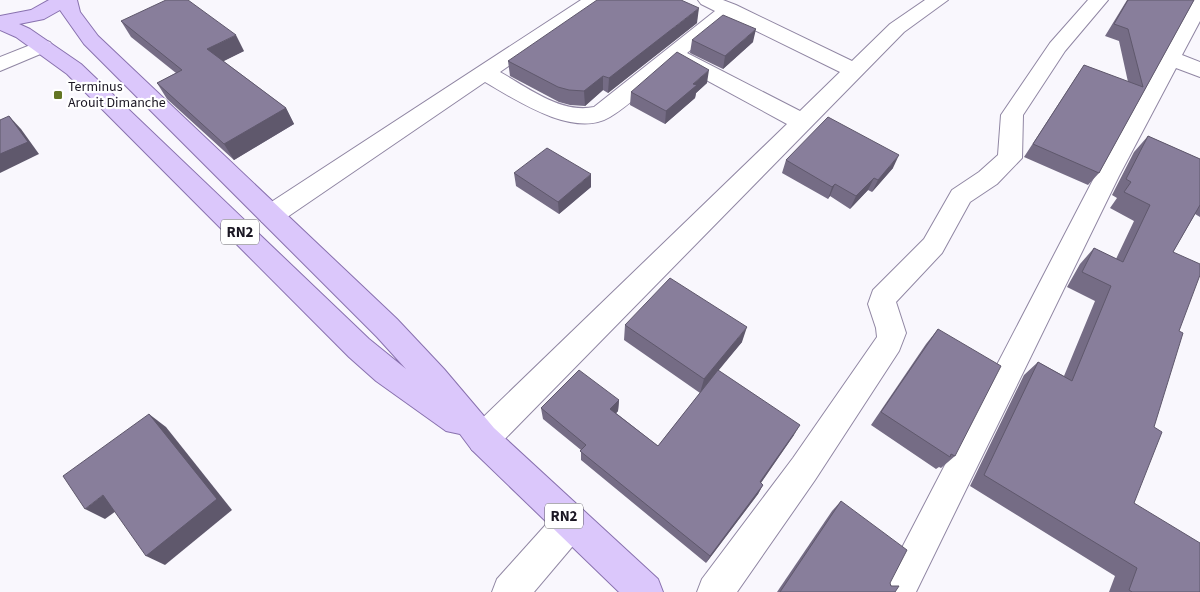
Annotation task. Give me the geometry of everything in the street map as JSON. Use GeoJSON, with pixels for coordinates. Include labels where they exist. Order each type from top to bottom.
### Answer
{"type":"FeatureCollection","features":[{"type":"Feature","properties":{"kind":"main road","name":"RN2"},"geometry":{"type":"LineString","coordinates":[[0,23],[37,15],[65,0],[71,13],[91,40],[408,350],[483,439],[645,592]]}},
{"type":"Feature","properties":{"kind":"main road","name":"RN2"},"geometry":{"type":"LineString","coordinates":[[0,23],[24,33],[74,69],[359,348],[386,372],[483,439]]}},
{"type":"Feature","properties":{"kind":"street"},"geometry":{"type":"LineString","coordinates":[[271,215],[594,0]]}},
{"type":"Feature","properties":{"kind":"street"},"geometry":{"type":"LineString","coordinates":[[708,0],[854,70]]}},
{"type":"Feature","properties":{"kind":"street"},"geometry":{"type":"LineString","coordinates":[[483,439],[897,28],[938,0]]}},
{"type":"Feature","properties":{"kind":"street"},"geometry":{"type":"LineString","coordinates":[[715,592],[804,469],[880,356],[890,338],[890,325],[881,306],[883,298],[933,246],[961,196],[988,178],[1010,158],[1012,115],[1057,48],[1098,0]]}},
{"type":"Feature","properties":{"kind":"street"},"geometry":{"type":"LineString","coordinates":[[897,592],[1007,371],[1200,3]]}},
{"type":"Feature","properties":{"kind":"street"},"geometry":{"type":"LineString","coordinates":[[485,73],[568,115],[592,117],[601,113],[729,9]]}},
{"type":"Feature","properties":{"kind":"street"},"geometry":{"type":"LineString","coordinates":[[0,65],[42,46]]}},
{"type":"Feature","properties":{"kind":"street"},"geometry":{"type":"LineString","coordinates":[[673,54],[802,122]]}},
{"type":"Feature","properties":{"kind":"street"},"geometry":{"type":"LineString","coordinates":[[1170,58],[1200,70]]}},
{"type":"Feature","properties":{"kind":"street"},"geometry":{"type":"LineString","coordinates":[[510,592],[571,522]]}},
{"type":"Feature","properties":{"kind":"building"},"geometry":{"type":"Polygon","coordinates":[[[166,0],[188,0],[236,35],[207,49],[286,108],[224,144],[157,83],[182,70],[121,21],[166,0]]]}},
{"type":"Feature","properties":{"kind":"building"},"geometry":{"type":"Polygon","coordinates":[[[597,0],[681,0],[699,8],[609,78],[603,76],[584,91],[558,87],[508,61],[597,0]]]}},
{"type":"Feature","properties":{"kind":"building"},"geometry":{"type":"Polygon","coordinates":[[[1128,0],[1194,0],[1099,173],[1033,144],[1084,65],[1143,87],[1128,29],[1114,24],[1128,0]]]}},
{"type":"Feature","properties":{"kind":"building"},"geometry":{"type":"Polygon","coordinates":[[[723,15],[756,29],[725,56],[692,40],[723,15]]]}},
{"type":"Feature","properties":{"kind":"building"},"geometry":{"type":"Polygon","coordinates":[[[677,52],[709,70],[693,84],[697,85],[666,111],[631,92],[677,52]]]}},
{"type":"Feature","properties":{"kind":"building"},"geometry":{"type":"Polygon","coordinates":[[[9,116],[28,142],[0,154],[0,120],[9,116]]]}},
{"type":"Feature","properties":{"kind":"building"},"geometry":{"type":"Polygon","coordinates":[[[828,117],[899,155],[878,180],[874,178],[856,196],[835,184],[832,187],[786,160],[828,117]]]}},
{"type":"Feature","properties":{"kind":"building"},"geometry":{"type":"Polygon","coordinates":[[[1148,136],[1200,159],[1200,205],[1173,252],[1200,264],[1200,275],[1179,331],[1183,333],[1154,427],[1162,432],[1134,503],[1200,543],[1200,592],[1132,592],[1129,590],[1137,568],[984,475],[1038,362],[1072,381],[1111,286],[1082,272],[1094,248],[1123,262],[1150,205],[1124,192],[1131,182],[1126,179],[1148,136]]]}},
{"type":"Feature","properties":{"kind":"building"},"geometry":{"type":"Polygon","coordinates":[[[547,148],[591,174],[558,202],[514,173],[547,148]]]}},
{"type":"Feature","properties":{"kind":"building"},"geometry":{"type":"Polygon","coordinates":[[[670,278],[747,327],[704,379],[625,325],[670,278]]]}},
{"type":"Feature","properties":{"kind":"building"},"geometry":{"type":"Polygon","coordinates":[[[938,329],[1001,366],[955,456],[951,454],[950,457],[881,412],[938,329]]]}},
{"type":"Feature","properties":{"kind":"building"},"geometry":{"type":"Polygon","coordinates":[[[579,370],[619,400],[610,409],[658,446],[718,370],[800,425],[760,482],[763,485],[710,556],[580,451],[586,445],[541,408],[579,370]]]}},
{"type":"Feature","properties":{"kind":"building"},"geometry":{"type":"Polygon","coordinates":[[[149,414],[217,499],[146,556],[103,495],[85,509],[63,476],[149,414]]]}},
{"type":"Feature","properties":{"kind":"building"},"geometry":{"type":"Polygon","coordinates":[[[841,501],[907,550],[890,583],[891,586],[899,586],[895,592],[780,592],[841,501]]]}},
{"type":"Feature","properties":{"kind":"place","name":"Terminus Arouit Dimanche"},"geometry":{"type":"Point","coordinates":[58,95]}}]}
